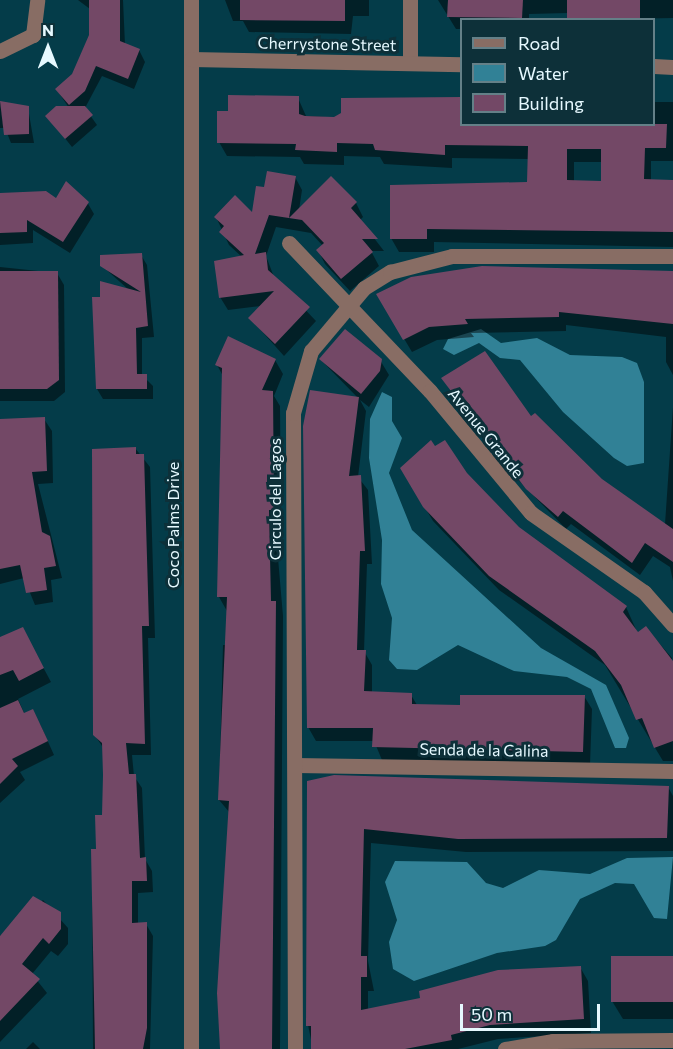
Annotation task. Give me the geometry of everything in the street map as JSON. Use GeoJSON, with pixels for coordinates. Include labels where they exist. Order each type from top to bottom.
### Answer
{"type":"FeatureCollection","features":[{"type":"Feature","properties":{"kind":"street"},"geometry":{"type":"LineString","coordinates":[[0,51],[21,46],[33,35],[37,0]]}},
{"type":"Feature","properties":{"kind":"street","name":"Coco Palms Drive"},"geometry":{"type":"LineString","coordinates":[[191,0],[191,1049]]}},
{"type":"Feature","properties":{"kind":"street"},"geometry":{"type":"LineString","coordinates":[[410,0],[410,63]]}},
{"type":"Feature","properties":{"kind":"street","name":"Cherrystone Street"},"geometry":{"type":"LineString","coordinates":[[191,59],[460,64]]}},
{"type":"Feature","properties":{"kind":"street"},"geometry":{"type":"LineString","coordinates":[[655,66],[673,66]]}},
{"type":"Feature","properties":{"kind":"street","name":"Avenue Grande"},"geometry":{"type":"LineString","coordinates":[[289,243],[350,304],[531,513],[644,592],[673,625]]}},
{"type":"Feature","properties":{"kind":"street","name":"Circulo del Lagos"},"geometry":{"type":"LineString","coordinates":[[295,1049],[293,413],[310,351],[350,304],[390,272],[452,256],[673,256]]}},
{"type":"Feature","properties":{"kind":"street","name":"Senda de la Calina"},"geometry":{"type":"LineString","coordinates":[[295,765],[673,771]]}},
{"type":"Feature","properties":{"kind":"street"},"geometry":{"type":"LineString","coordinates":[[505,1049],[553,1041],[673,1040]]}},
{"type":"Feature","properties":{"kind":"water"},"geometry":{"type":"Polygon","coordinates":[[[481,329],[501,343],[537,338],[570,355],[622,357],[637,363],[644,382],[644,463],[627,466],[614,458],[563,412],[520,360],[500,358],[479,343],[454,355],[443,349],[448,339],[481,329]]]}},
{"type":"Feature","properties":{"kind":"water"},"geometry":{"type":"Polygon","coordinates":[[[382,392],[392,397],[392,421],[402,438],[389,473],[412,530],[541,648],[606,685],[629,738],[626,748],[615,748],[591,689],[567,677],[514,671],[458,645],[417,670],[397,669],[389,660],[392,618],[381,584],[382,540],[369,458],[370,419],[382,392]]]}},
{"type":"Feature","properties":{"kind":"water"},"geometry":{"type":"Polygon","coordinates":[[[673,857],[667,919],[654,918],[634,884],[615,883],[580,899],[556,940],[545,946],[497,953],[414,981],[393,969],[389,942],[397,920],[385,882],[395,861],[467,862],[486,883],[503,888],[539,870],[590,874],[627,858],[673,857]]]}},
{"type":"Feature","properties":{"kind":"building"},"geometry":{"type":"Polygon","coordinates":[[[89,0],[120,0],[120,41],[140,49],[128,79],[96,66],[85,91],[69,105],[55,89],[72,74],[89,35],[89,0]]]}},
{"type":"Feature","properties":{"kind":"building"},"geometry":{"type":"Polygon","coordinates":[[[240,0],[345,0],[345,21],[240,20],[240,0]]]}},
{"type":"Feature","properties":{"kind":"building"},"geometry":{"type":"Polygon","coordinates":[[[448,0],[523,0],[522,18],[447,17],[448,0]]]}},
{"type":"Feature","properties":{"kind":"building"},"geometry":{"type":"Polygon","coordinates":[[[567,0],[640,0],[640,18],[567,18],[567,0]]]}},
{"type":"Feature","properties":{"kind":"building"},"geometry":{"type":"Polygon","coordinates":[[[228,95],[299,96],[299,114],[334,117],[341,113],[341,98],[460,97],[460,126],[655,126],[655,124],[667,124],[666,148],[645,148],[644,179],[673,180],[673,232],[427,229],[427,239],[390,239],[390,185],[527,182],[528,146],[445,145],[445,155],[375,150],[373,144],[337,143],[337,152],[295,150],[296,144],[217,143],[217,111],[228,111],[228,95]],[[567,149],[567,180],[601,181],[601,149],[567,149]]]}},
{"type":"Feature","properties":{"kind":"building"},"geometry":{"type":"Polygon","coordinates":[[[0,101],[29,106],[29,134],[4,135],[0,101]]]}},
{"type":"Feature","properties":{"kind":"building"},"geometry":{"type":"Polygon","coordinates":[[[56,106],[85,106],[93,115],[65,139],[45,116],[56,106]]]}},
{"type":"Feature","properties":{"kind":"building"},"geometry":{"type":"Polygon","coordinates":[[[267,171],[296,176],[289,218],[331,176],[357,202],[351,208],[378,239],[362,239],[373,252],[341,279],[316,250],[324,243],[302,220],[269,215],[255,254],[266,252],[268,270],[310,307],[275,344],[248,318],[274,291],[219,298],[214,261],[244,255],[219,232],[224,226],[214,217],[235,195],[252,212],[256,186],[264,187],[267,171]]]}},
{"type":"Feature","properties":{"kind":"building"},"geometry":{"type":"Polygon","coordinates":[[[66,181],[89,202],[63,242],[27,220],[27,232],[0,233],[0,193],[46,191],[56,198],[66,181]]]}},
{"type":"Feature","properties":{"kind":"building"},"geometry":{"type":"Polygon","coordinates":[[[142,253],[148,326],[136,328],[137,374],[147,374],[147,389],[96,389],[92,297],[100,297],[100,281],[141,292],[100,266],[100,255],[142,253]]]}},
{"type":"Feature","properties":{"kind":"building"},"geometry":{"type":"Polygon","coordinates":[[[482,266],[673,271],[673,324],[559,312],[559,317],[465,319],[468,324],[429,327],[403,340],[376,294],[411,277],[482,266]]]}},
{"type":"Feature","properties":{"kind":"building"},"geometry":{"type":"Polygon","coordinates":[[[0,271],[58,271],[59,380],[47,389],[0,389],[0,271]]]}},
{"type":"Feature","properties":{"kind":"building"},"geometry":{"type":"Polygon","coordinates":[[[345,329],[382,359],[380,371],[361,394],[319,359],[345,329]]]}},
{"type":"Feature","properties":{"kind":"building"},"geometry":{"type":"Polygon","coordinates":[[[228,336],[276,359],[262,390],[273,391],[274,510],[269,510],[271,601],[276,601],[272,1049],[220,1049],[217,993],[229,801],[218,800],[227,597],[217,597],[222,368],[215,365],[228,336]]]}},
{"type":"Feature","properties":{"kind":"building"},"geometry":{"type":"Polygon","coordinates":[[[485,351],[531,416],[535,413],[602,479],[673,529],[673,562],[645,543],[632,563],[563,511],[558,517],[526,489],[441,378],[485,351]]]}},
{"type":"Feature","properties":{"kind":"building"},"geometry":{"type":"Polygon","coordinates":[[[310,390],[359,397],[349,476],[361,475],[365,551],[360,551],[357,650],[366,650],[364,691],[412,693],[412,704],[460,705],[460,695],[585,695],[583,752],[372,747],[373,728],[307,728],[303,426],[310,390]]]}},
{"type":"Feature","properties":{"kind":"building"},"geometry":{"type":"Polygon","coordinates":[[[45,417],[47,471],[32,472],[42,532],[50,536],[56,566],[44,568],[47,590],[26,593],[20,565],[0,569],[0,419],[45,417]]]}},
{"type":"Feature","properties":{"kind":"building"},"geometry":{"type":"Polygon","coordinates":[[[431,440],[435,446],[445,440],[467,473],[519,527],[627,606],[623,612],[638,632],[646,626],[673,661],[673,741],[654,748],[642,718],[636,720],[621,685],[595,651],[489,576],[423,507],[400,468],[431,440]]]}},
{"type":"Feature","properties":{"kind":"building"},"geometry":{"type":"Polygon","coordinates":[[[136,447],[136,454],[144,454],[149,626],[142,626],[145,744],[126,743],[129,774],[136,774],[140,858],[146,857],[147,881],[132,881],[132,923],[147,922],[147,1028],[143,1049],[95,1049],[91,849],[96,849],[95,815],[102,815],[103,775],[102,743],[93,735],[92,449],[136,447]]]}},
{"type":"Feature","properties":{"kind":"building"},"geometry":{"type":"Polygon","coordinates":[[[23,627],[44,668],[19,681],[13,670],[0,675],[0,637],[23,627]]]}},
{"type":"Feature","properties":{"kind":"building"},"geometry":{"type":"Polygon","coordinates":[[[18,700],[24,713],[33,709],[48,741],[12,759],[18,766],[0,784],[0,708],[18,700]]]}},
{"type":"Feature","properties":{"kind":"building"},"geometry":{"type":"Polygon","coordinates":[[[334,775],[669,786],[667,838],[458,839],[364,829],[361,956],[367,956],[367,977],[361,977],[361,1010],[420,998],[419,991],[498,970],[581,966],[584,1019],[490,1025],[451,1035],[452,1040],[405,1049],[311,1049],[311,1026],[306,1026],[307,781],[334,775]]]}},
{"type":"Feature","properties":{"kind":"building"},"geometry":{"type":"Polygon","coordinates":[[[33,896],[61,912],[61,929],[49,944],[43,938],[22,964],[40,979],[0,1021],[0,936],[33,896]]]}},
{"type":"Feature","properties":{"kind":"building"},"geometry":{"type":"Polygon","coordinates":[[[611,956],[673,956],[673,1002],[611,1002],[611,956]]]}}]}
